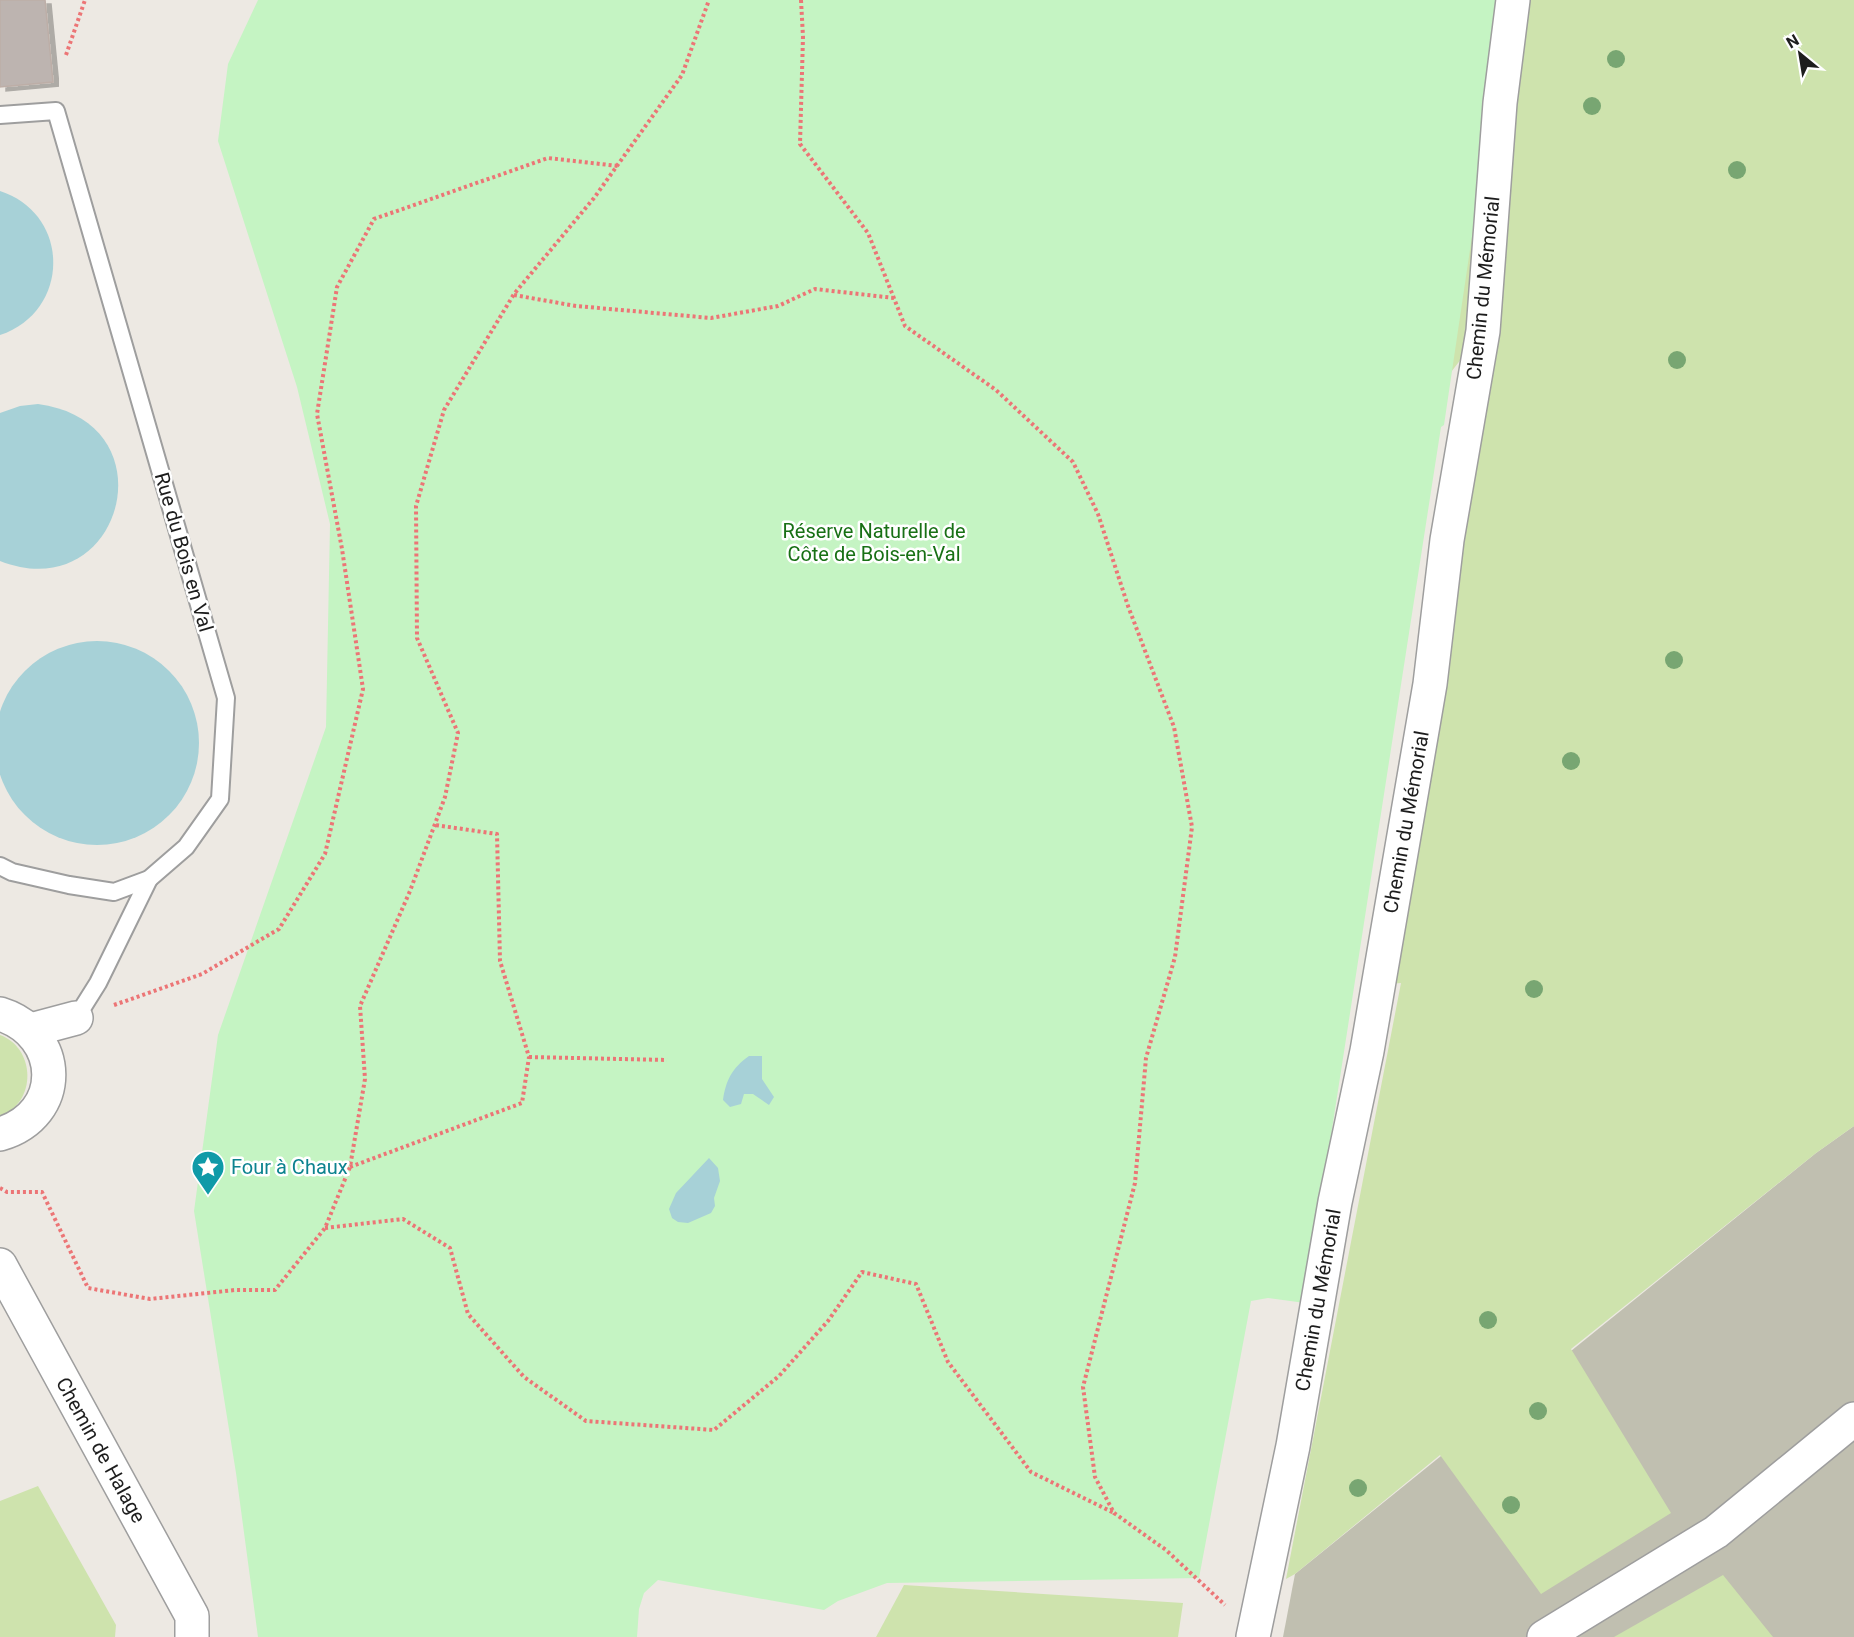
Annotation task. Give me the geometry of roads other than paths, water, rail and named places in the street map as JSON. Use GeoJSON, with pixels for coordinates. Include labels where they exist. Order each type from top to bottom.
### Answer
{"type":"FeatureCollection","features":[{"type":"Feature","properties":{"kind":"street","name":"Chemin du Mémorial"},"geometry":{"type":"LineString","coordinates":[[1254,1635],[1293,1446],[1335,1202],[1367,1051],[1430,684],[1446,540],[1483,331],[1500,103],[1513,0]]}},
{"type":"Feature","properties":{"kind":"street"},"geometry":{"type":"LineString","coordinates":[[0,1014],[15,1019],[31,1030],[43,1046],[49,1065],[49,1084],[42,1103],[30,1119],[14,1130],[0,1134]]}},
{"type":"Feature","properties":{"kind":"street"},"geometry":{"type":"LineString","coordinates":[[31,1030],[76,1018]]}},
{"type":"Feature","properties":{"kind":"street","name":"Chemin de Halage"},"geometry":{"type":"LineString","coordinates":[[0,1264],[192,1616],[192,1637]]}},
{"type":"Feature","properties":{"kind":"street"},"geometry":{"type":"LineString","coordinates":[[1544,1637],[1716,1532],[1854,1419]]}},
{"type":"Feature","properties":{"kind":"lane","name":"Rue du Bois en Val"},"geometry":{"type":"LineString","coordinates":[[0,115],[56,111],[226,698],[220,799],[186,847],[149,879],[114,892],[12,872],[0,866]]}},
{"type":"Feature","properties":{"kind":"lane"},"geometry":{"type":"LineString","coordinates":[[76,1018],[98,983],[149,879]]}},
{"type":"Feature","properties":{"kind":"water"},"geometry":{"type":"Polygon","coordinates":[[[0,191],[23,203],[40,220],[50,240],[53,263],[50,285],[40,306],[23,323],[0,335],[0,191]]]}},
{"type":"Feature","properties":{"kind":"water"},"geometry":{"type":"Polygon","coordinates":[[[38,404],[80,418],[106,443],[117,474],[115,507],[101,537],[76,559],[42,569],[0,561],[0,413],[20,406],[38,404]]]}},
{"type":"Feature","properties":{"kind":"water"},"geometry":{"type":"Polygon","coordinates":[[[97,641],[117,643],[145,653],[162,664],[176,678],[191,704],[197,723],[199,743],[197,763],[187,791],[176,808],[162,822],[136,837],[117,843],[97,845],[77,843],[49,833],[32,822],[18,808],[3,782],[-3,763],[-5,743],[-3,723],[7,695],[18,678],[32,664],[58,649],[77,643],[97,641]]]}},
{"type":"Feature","properties":{"kind":"water"},"geometry":{"type":"Polygon","coordinates":[[[749,1056],[762,1056],[762,1079],[774,1097],[769,1105],[753,1094],[744,1094],[741,1104],[730,1107],[723,1100],[728,1080],[738,1065],[749,1056]]]}},
{"type":"Feature","properties":{"kind":"water"},"geometry":{"type":"Polygon","coordinates":[[[709,1158],[718,1168],[720,1181],[714,1198],[715,1206],[711,1213],[688,1223],[678,1222],[672,1218],[669,1209],[676,1193],[709,1158]]]}},
{"type":"Feature","properties":{"kind":"place","name":"Four à Chaux"},"geometry":{"type":"Point","coordinates":[208,1196]}},
{"type":"Feature","properties":{"kind":"park label","name":"Réserve Naturelle de Côte de Bois-en-Val"},"geometry":{"type":"Point","coordinates":[874,542]}}]}
